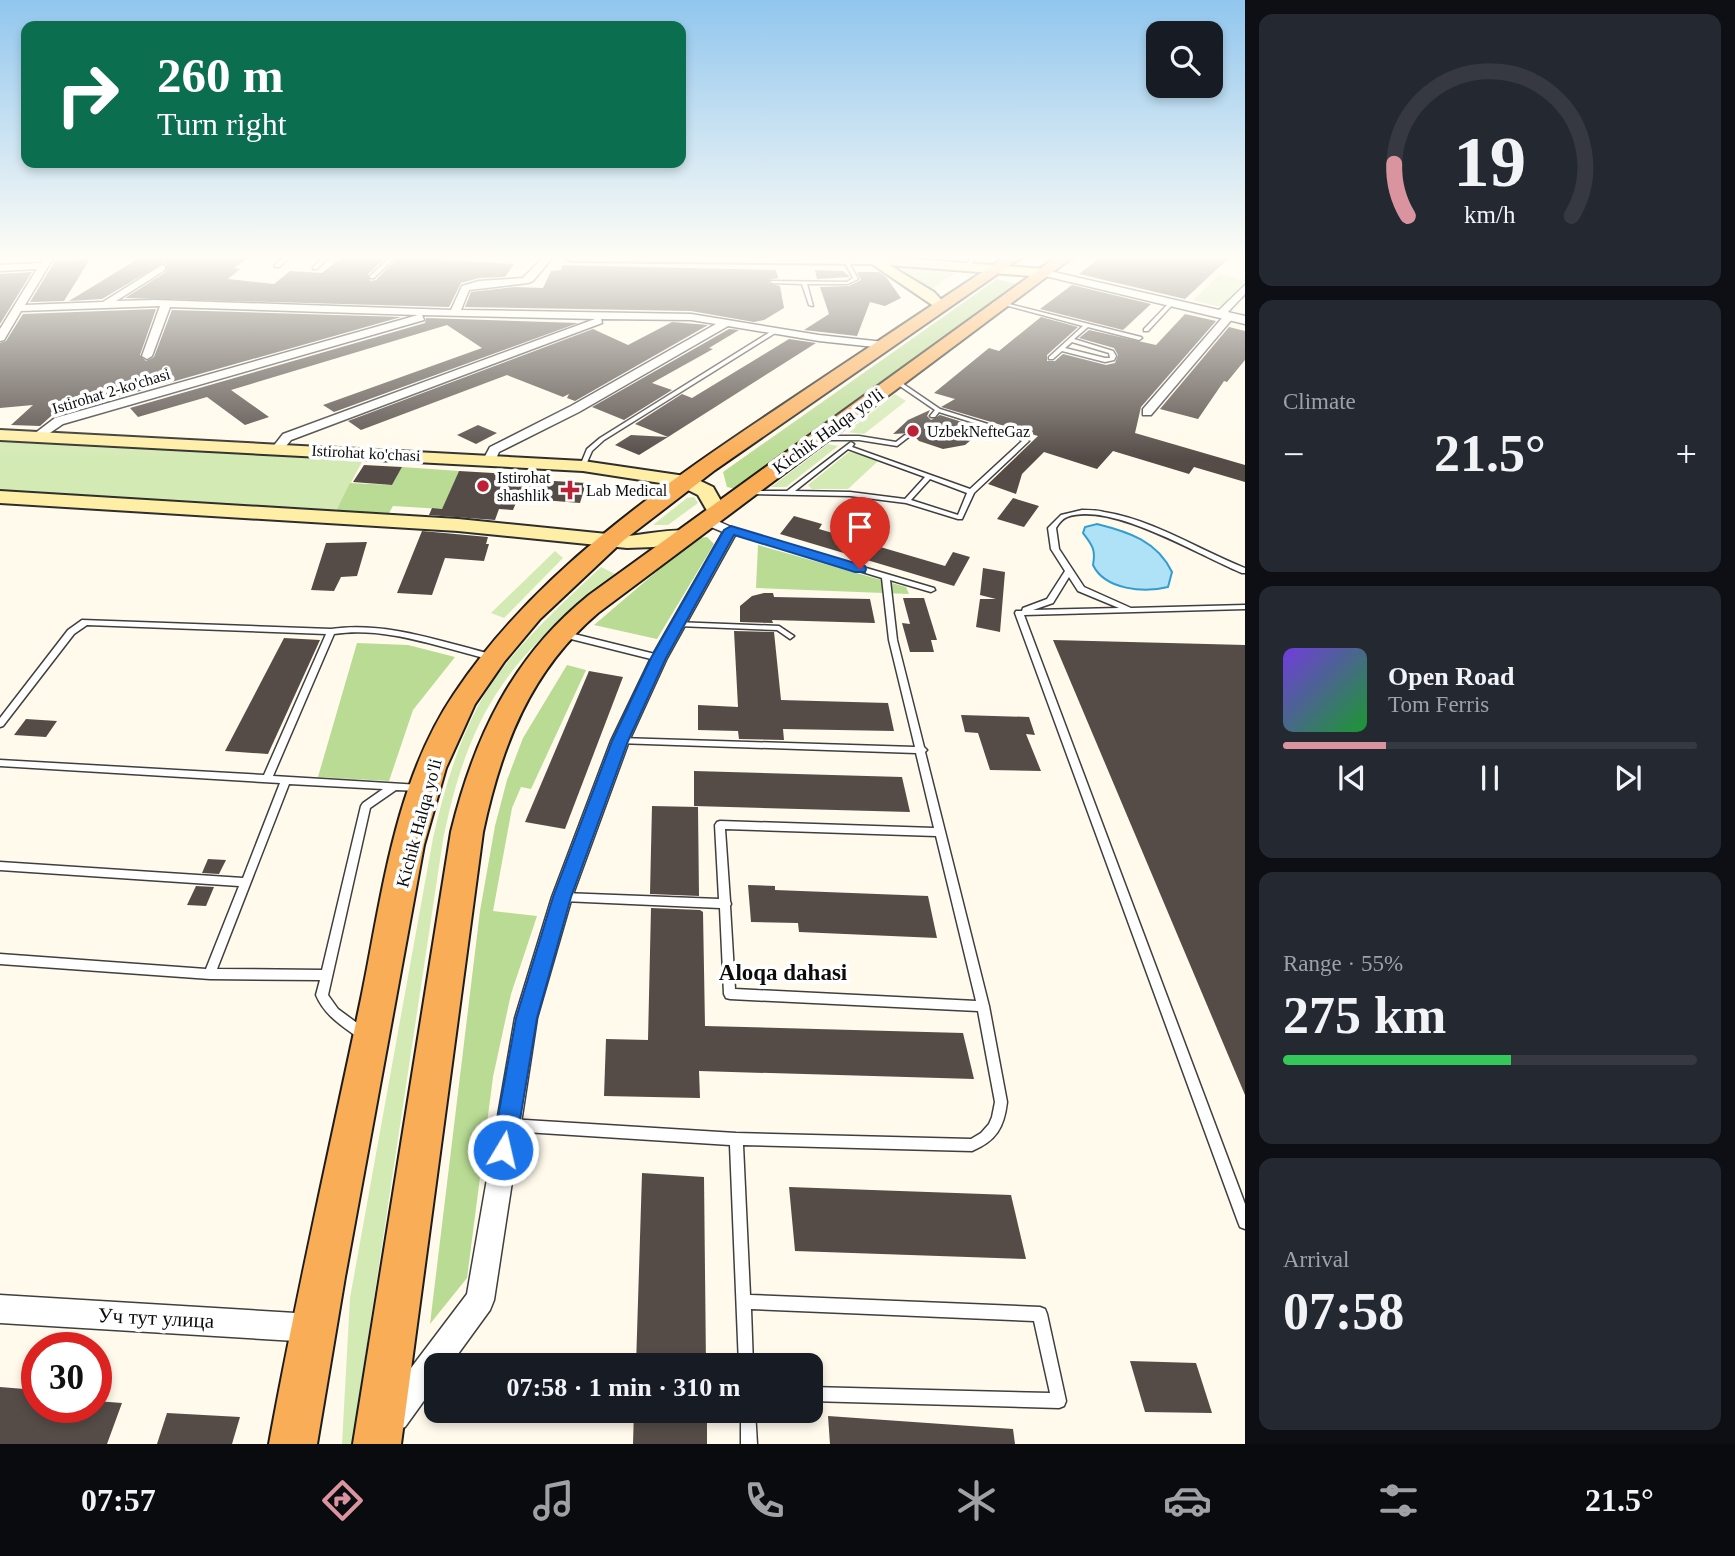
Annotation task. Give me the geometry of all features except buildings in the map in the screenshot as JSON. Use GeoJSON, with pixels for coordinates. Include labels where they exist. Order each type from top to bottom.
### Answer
{"type":"FeatureCollection","features":[{"type":"Feature","properties":{"kind":"highway","name":"Kichik Halqa yo'li"},"geometry":{"type":"LineString","coordinates":[[293,1444],[312,1328],[405,871],[410,788],[450,723],[514,632],[610,540],[685,481],[915,324]]}},
{"type":"Feature","properties":{"kind":"highway","name":"Kichik Halqa yo'li"},"geometry":{"type":"LineString","coordinates":[[377,1441],[460,876],[476,792],[506,707],[521,682],[560,634],[710,514],[743,493],[974,324]]}},
{"type":"Feature","properties":{"kind":"main road","name":"Istirohat ko'chasi"},"geometry":{"type":"LineString","coordinates":[[0,435],[583,466],[685,481],[706,491],[710,514]]}},
{"type":"Feature","properties":{"kind":"main road"},"geometry":{"type":"LineString","coordinates":[[4,500],[446,524],[643,542],[682,535]]}},
{"type":"Feature","properties":{"kind":"street"},"geometry":{"type":"LineString","coordinates":[[147,356],[159,324]]}},
{"type":"Feature","properties":{"kind":"street","name":"Istirohat 2-ko'chasi"},"geometry":{"type":"LineString","coordinates":[[38,437],[59,421],[398,324]]}},
{"type":"Feature","properties":{"kind":"street"},"geometry":{"type":"LineString","coordinates":[[278,449],[287,437],[587,324]]}},
{"type":"Feature","properties":{"kind":"street"},"geometry":{"type":"LineString","coordinates":[[489,460],[494,450],[575,410],[722,324]]}},
{"type":"Feature","properties":{"kind":"street"},"geometry":{"type":"LineString","coordinates":[[747,324],[884,345]]}},
{"type":"Feature","properties":{"kind":"street"},"geometry":{"type":"LineString","coordinates":[[1147,412],[1217,324]]}},
{"type":"Feature","properties":{"kind":"street"},"geometry":{"type":"LineString","coordinates":[[377,1441],[481,1300],[526,1018],[562,897],[620,741],[659,658],[731,530],[710,514]]}},
{"type":"Feature","properties":{"kind":"street","name":"Уч тут улица"},"geometry":{"type":"LineString","coordinates":[[0,1309],[312,1328]]}},
{"type":"Feature","properties":{"kind":"lane"},"geometry":{"type":"LineString","coordinates":[[1146,330],[1151,324]]}},
{"type":"Feature","properties":{"kind":"lane"},"geometry":{"type":"LineString","coordinates":[[1051,358],[1087,325],[1139,338]]}},
{"type":"Feature","properties":{"kind":"lane"},"geometry":{"type":"LineString","coordinates":[[583,466],[589,450],[602,439],[778,330]]}},
{"type":"Feature","properties":{"kind":"lane"},"geometry":{"type":"LineString","coordinates":[[1061,349],[1105,360],[1112,359],[1111,352],[1070,340]]}},
{"type":"Feature","properties":{"kind":"lane"},"geometry":{"type":"LineString","coordinates":[[743,493],[850,494],[906,501],[960,518],[971,492],[1026,441],[1018,435],[936,413],[896,382]]}},
{"type":"Feature","properties":{"kind":"lane"},"geometry":{"type":"LineString","coordinates":[[818,438],[859,438],[897,444],[907,436]]}},
{"type":"Feature","properties":{"kind":"lane"},"geometry":{"type":"LineString","coordinates":[[789,493],[859,438]]}},
{"type":"Feature","properties":{"kind":"lane"},"geometry":{"type":"LineString","coordinates":[[847,447],[971,492]]}},
{"type":"Feature","properties":{"kind":"lane"},"geometry":{"type":"LineString","coordinates":[[906,501],[929,476]]}},
{"type":"Feature","properties":{"kind":"lane"},"geometry":{"type":"LineString","coordinates":[[1130,610],[1081,589],[1055,549],[1052,528],[1063,516],[1091,512],[1120,515],[1223,564],[1245,571]]}},
{"type":"Feature","properties":{"kind":"lane"},"geometry":{"type":"LineString","coordinates":[[731,530],[931,590]]}},
{"type":"Feature","properties":{"kind":"lane"},"geometry":{"type":"LineString","coordinates":[[1019,613],[1050,601],[1069,571]]}},
{"type":"Feature","properties":{"kind":"lane"},"geometry":{"type":"LineString","coordinates":[[507,1125],[736,1139],[972,1145],[987,1139],[995,1129],[1001,1102],[983,1006],[893,640],[886,577]]}},
{"type":"Feature","properties":{"kind":"lane"},"geometry":{"type":"LineString","coordinates":[[1019,613],[1245,607]]}},
{"type":"Feature","properties":{"kind":"lane"},"geometry":{"type":"LineString","coordinates":[[1019,613],[1245,1222]]}},
{"type":"Feature","properties":{"kind":"lane"},"geometry":{"type":"LineString","coordinates":[[0,724],[71,632],[85,622],[331,632],[372,630],[494,658]]}},
{"type":"Feature","properties":{"kind":"lane"},"geometry":{"type":"LineString","coordinates":[[678,624],[779,628],[790,636]]}},
{"type":"Feature","properties":{"kind":"lane"},"geometry":{"type":"LineString","coordinates":[[267,779],[331,632]]}},
{"type":"Feature","properties":{"kind":"lane"},"geometry":{"type":"LineString","coordinates":[[560,634],[659,658]]}},
{"type":"Feature","properties":{"kind":"lane"},"geometry":{"type":"LineString","coordinates":[[620,741],[922,750]]}},
{"type":"Feature","properties":{"kind":"lane"},"geometry":{"type":"LineString","coordinates":[[0,763],[410,788]]}},
{"type":"Feature","properties":{"kind":"lane"},"geometry":{"type":"LineString","coordinates":[[210,974],[286,780]]}},
{"type":"Feature","properties":{"kind":"lane"},"geometry":{"type":"LineString","coordinates":[[371,1039],[324,1002],[322,995],[366,806],[410,788]]}},
{"type":"Feature","properties":{"kind":"lane"},"geometry":{"type":"LineString","coordinates":[[941,832],[720,825],[730,994],[983,1006]]}},
{"type":"Feature","properties":{"kind":"lane"},"geometry":{"type":"LineString","coordinates":[[0,866],[244,882]]}},
{"type":"Feature","properties":{"kind":"lane"},"geometry":{"type":"LineString","coordinates":[[562,897],[726,904]]}},
{"type":"Feature","properties":{"kind":"lane"},"geometry":{"type":"LineString","coordinates":[[0,959],[210,974],[326,975]]}},
{"type":"Feature","properties":{"kind":"lane"},"geometry":{"type":"LineString","coordinates":[[736,1139],[745,1353]]}},
{"type":"Feature","properties":{"kind":"lane"},"geometry":{"type":"LineString","coordinates":[[743,1302],[1040,1314],[1059,1401],[823,1394]]}},
{"type":"Feature","properties":{"kind":"lane"},"geometry":{"type":"LineString","coordinates":[[748,1423],[749,1444]]}},
{"type":"Feature","properties":{"kind":"green space"},"geometry":{"type":"Polygon","coordinates":[[[933,324],[961,324],[736,489],[727,487],[723,472],[933,324]]]}},
{"type":"Feature","properties":{"kind":"green space"},"geometry":{"type":"Polygon","coordinates":[[[895,394],[906,401],[864,434],[847,432],[895,394]]]}},
{"type":"Feature","properties":{"kind":"green space"},"geometry":{"type":"Polygon","coordinates":[[[0,441],[363,460],[336,511],[0,490],[0,441]]]}},
{"type":"Feature","properties":{"kind":"green space"},"geometry":{"type":"Polygon","coordinates":[[[828,444],[838,446],[786,487],[771,487],[828,444]]]}},
{"type":"Feature","properties":{"kind":"green space"},"geometry":{"type":"Polygon","coordinates":[[[849,452],[874,458],[877,462],[848,489],[812,489],[808,485],[849,452]]]}},
{"type":"Feature","properties":{"kind":"green space"},"geometry":{"type":"Polygon","coordinates":[[[402,467],[459,471],[442,509],[393,506],[389,513],[336,511],[350,483],[392,485],[402,467]]]}},
{"type":"Feature","properties":{"kind":"green space"},"geometry":{"type":"Polygon","coordinates":[[[694,497],[698,503],[668,525],[653,525],[687,498],[694,497]]]}},
{"type":"Feature","properties":{"kind":"green space"},"geometry":{"type":"Polygon","coordinates":[[[707,537],[714,544],[657,639],[594,625],[696,538],[707,537]]]}},
{"type":"Feature","properties":{"kind":"green space"},"geometry":{"type":"Polygon","coordinates":[[[758,545],[906,587],[909,594],[756,588],[758,545]]]}},
{"type":"Feature","properties":{"kind":"green space"},"geometry":{"type":"Polygon","coordinates":[[[555,551],[563,558],[504,618],[491,613],[555,551]]]}},
{"type":"Feature","properties":{"kind":"green space"},"geometry":{"type":"Polygon","coordinates":[[[601,567],[617,575],[549,631],[522,659],[500,688],[466,755],[454,794],[443,840],[352,1444],[342,1444],[350,1298],[433,838],[447,784],[466,731],[495,679],[538,628],[601,567]]]}},
{"type":"Feature","properties":{"kind":"green space"},"geometry":{"type":"Polygon","coordinates":[[[357,643],[408,645],[455,657],[413,710],[389,781],[318,777],[357,643]]]}},
{"type":"Feature","properties":{"kind":"green space"},"geometry":{"type":"Polygon","coordinates":[[[567,665],[586,670],[531,789],[521,787],[512,808],[493,911],[537,916],[511,994],[493,1077],[467,1278],[430,1324],[480,911],[495,826],[507,780],[523,738],[567,665]]]}},
{"type":"Feature","properties":{"kind":"water"},"geometry":{"type":"Polygon","coordinates":[[[1097,524],[1131,535],[1150,545],[1166,561],[1172,572],[1168,587],[1148,590],[1126,588],[1106,580],[1093,565],[1092,548],[1083,533],[1085,527],[1097,524]]]}},
{"type":"Feature","properties":{"kind":"place","name":"UzbekNefteGaz"},"geometry":{"type":"Point","coordinates":[913,431]}},
{"type":"Feature","properties":{"kind":"place","name":"Istirohat shashlik"},"geometry":{"type":"Point","coordinates":[483,486]}},
{"type":"Feature","properties":{"kind":"place","name":"Lab Medical"},"geometry":{"type":"Point","coordinates":[570,490]}},
{"type":"Feature","properties":{"kind":"district","name":"Aloqa dahasi"},"geometry":{"type":"Point","coordinates":[783,972]}},
{"type":"Feature","properties":{"kind":"route"},"geometry":{"type":"LineString","coordinates":[[503,1150],[526,1018],[562,897],[620,741],[659,658],[731,530],[860,569]]}}]}
